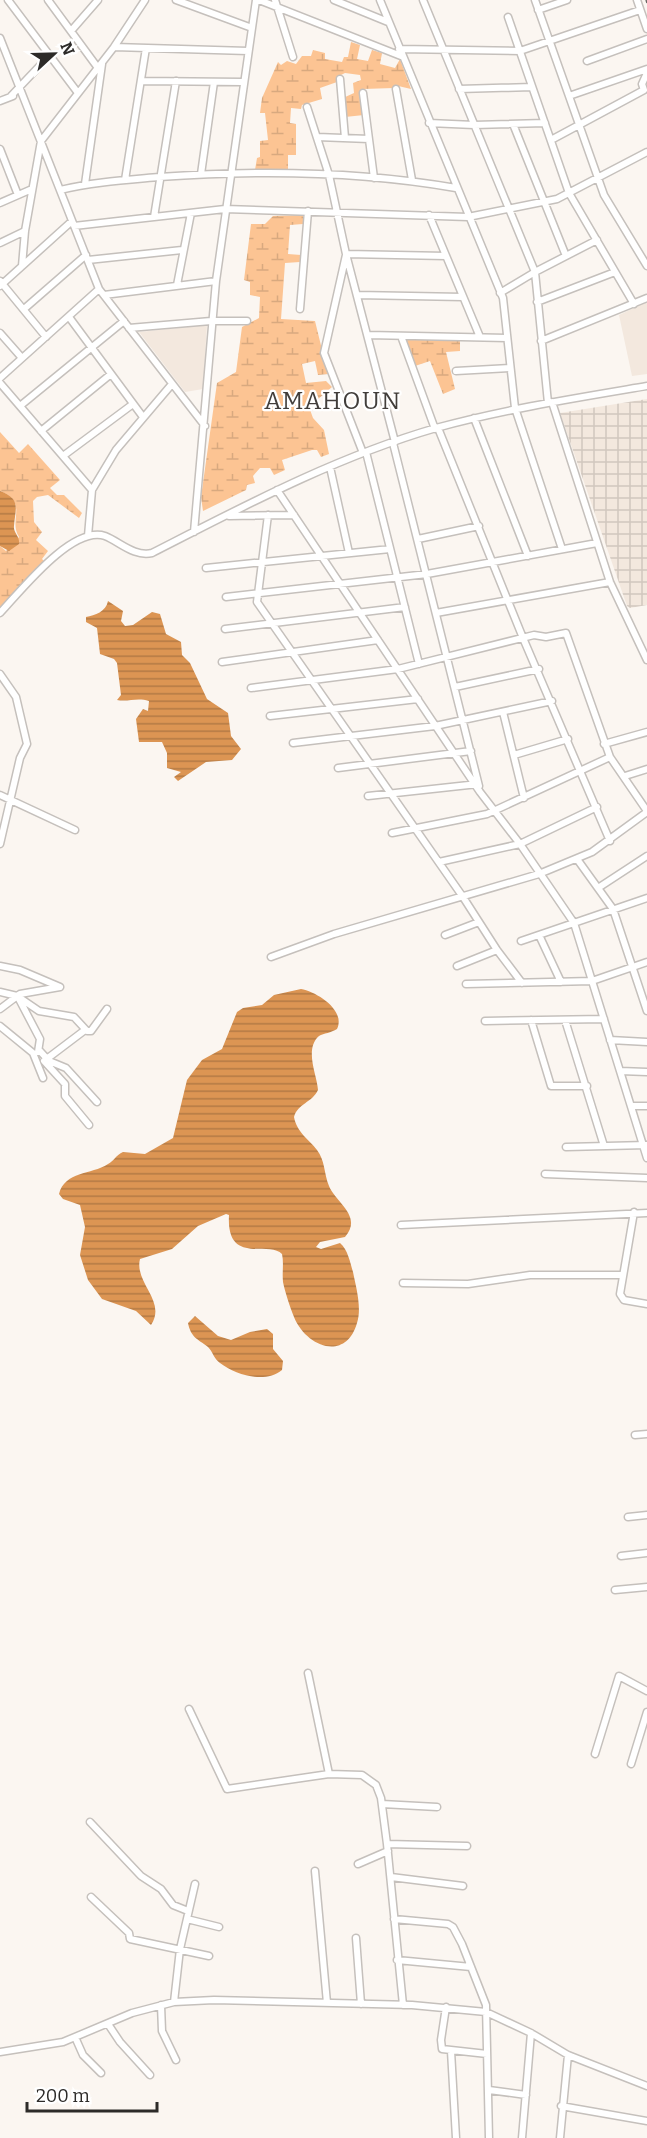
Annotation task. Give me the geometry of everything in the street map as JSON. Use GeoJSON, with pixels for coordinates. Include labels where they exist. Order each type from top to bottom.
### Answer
{"type":"FeatureCollection","features":[{"type":"Feature","properties":{"kind":"street"},"geometry":{"type":"LineString","coordinates":[[8,0],[78,93]]}},
{"type":"Feature","properties":{"kind":"street"},"geometry":{"type":"LineString","coordinates":[[48,0],[100,66],[85,184]]}},
{"type":"Feature","properties":{"kind":"street"},"geometry":{"type":"LineString","coordinates":[[71,31],[98,0]]}},
{"type":"Feature","properties":{"kind":"street"},"geometry":{"type":"LineString","coordinates":[[22,266],[25,231],[41,141],[100,66],[145,0]]}},
{"type":"Feature","properties":{"kind":"street"},"geometry":{"type":"LineString","coordinates":[[176,0],[252,28]]}},
{"type":"Feature","properties":{"kind":"street"},"geometry":{"type":"LineString","coordinates":[[194,532],[216,281],[243,82],[258,0],[277,4],[401,56]]}},
{"type":"Feature","properties":{"kind":"street"},"geometry":{"type":"LineString","coordinates":[[334,0],[388,22]]}},
{"type":"Feature","properties":{"kind":"street"},"geometry":{"type":"LineString","coordinates":[[380,0],[500,293],[515,408],[562,549]]}},
{"type":"Feature","properties":{"kind":"street"},"geometry":{"type":"LineString","coordinates":[[423,0],[535,272],[541,341],[550,403],[610,582],[647,660]]}},
{"type":"Feature","properties":{"kind":"street"},"geometry":{"type":"LineString","coordinates":[[535,0],[604,195],[647,266]]}},
{"type":"Feature","properties":{"kind":"street"},"geometry":{"type":"LineString","coordinates":[[538,10],[567,0]]}},
{"type":"Feature","properties":{"kind":"street"},"geometry":{"type":"LineString","coordinates":[[637,0],[647,29]]}},
{"type":"Feature","properties":{"kind":"street"},"geometry":{"type":"LineString","coordinates":[[277,4],[293,57]]}},
{"type":"Feature","properties":{"kind":"street"},"geometry":{"type":"LineString","coordinates":[[399,49],[520,51],[640,10]]}},
{"type":"Feature","properties":{"kind":"street"},"geometry":{"type":"LineString","coordinates":[[508,17],[569,193],[634,304]]}},
{"type":"Feature","properties":{"kind":"street"},"geometry":{"type":"LineString","coordinates":[[0,38],[102,292],[205,426]]}},
{"type":"Feature","properties":{"kind":"street"},"geometry":{"type":"LineString","coordinates":[[586,61],[647,39]]}},
{"type":"Feature","properties":{"kind":"street"},"geometry":{"type":"LineString","coordinates":[[114,47],[248,51]]}},
{"type":"Feature","properties":{"kind":"street"},"geometry":{"type":"LineString","coordinates":[[125,180],[146,48]]}},
{"type":"Feature","properties":{"kind":"street"},"geometry":{"type":"LineString","coordinates":[[0,101],[20,90],[49,56]]}},
{"type":"Feature","properties":{"kind":"street"},"geometry":{"type":"LineString","coordinates":[[569,96],[647,71]]}},
{"type":"Feature","properties":{"kind":"street"},"geometry":{"type":"LineString","coordinates":[[551,140],[644,90],[642,84],[647,71]]}},
{"type":"Feature","properties":{"kind":"street"},"geometry":{"type":"LineString","coordinates":[[340,79],[345,138]]}},
{"type":"Feature","properties":{"kind":"street"},"geometry":{"type":"LineString","coordinates":[[141,81],[243,82]]}},
{"type":"Feature","properties":{"kind":"street"},"geometry":{"type":"LineString","coordinates":[[154,218],[176,81]]}},
{"type":"Feature","properties":{"kind":"street"},"geometry":{"type":"LineString","coordinates":[[201,174],[214,82]]}},
{"type":"Feature","properties":{"kind":"street"},"geometry":{"type":"LineString","coordinates":[[459,89],[532,87]]}},
{"type":"Feature","properties":{"kind":"street"},"geometry":{"type":"LineString","coordinates":[[396,89],[412,180]]}},
{"type":"Feature","properties":{"kind":"street"},"geometry":{"type":"LineString","coordinates":[[363,93],[374,178]]}},
{"type":"Feature","properties":{"kind":"street"},"geometry":{"type":"LineString","coordinates":[[307,107],[329,175],[346,254],[464,720],[477,784],[480,792],[520,844],[574,923],[645,1145],[647,1158]]}},
{"type":"Feature","properties":{"kind":"street"},"geometry":{"type":"LineString","coordinates":[[429,123],[474,125],[545,123]]}},
{"type":"Feature","properties":{"kind":"street"},"geometry":{"type":"LineString","coordinates":[[513,124],[566,256]]}},
{"type":"Feature","properties":{"kind":"street"},"geometry":{"type":"LineString","coordinates":[[317,137],[369,139]]}},
{"type":"Feature","properties":{"kind":"street"},"geometry":{"type":"LineString","coordinates":[[0,149],[18,195]]}},
{"type":"Feature","properties":{"kind":"street"},"geometry":{"type":"LineString","coordinates":[[46,337],[1,284],[73,224],[154,218],[225,209],[468,217],[509,210],[569,193],[647,152]]}},
{"type":"Feature","properties":{"kind":"street"},"geometry":{"type":"LineString","coordinates":[[0,171],[7,168]]}},
{"type":"Feature","properties":{"kind":"street"},"geometry":{"type":"LineString","coordinates":[[60,190],[85,184],[230,171],[412,180],[456,188]]}},
{"type":"Feature","properties":{"kind":"street"},"geometry":{"type":"LineString","coordinates":[[0,203],[32,189]]}},
{"type":"Feature","properties":{"kind":"street"},"geometry":{"type":"LineString","coordinates":[[300,309],[308,211]]}},
{"type":"Feature","properties":{"kind":"street"},"geometry":{"type":"LineString","coordinates":[[177,285],[191,213]]}},
{"type":"Feature","properties":{"kind":"street"},"geometry":{"type":"LineString","coordinates":[[429,215],[480,337]]}},
{"type":"Feature","properties":{"kind":"street"},"geometry":{"type":"LineString","coordinates":[[0,243],[25,231]]}},
{"type":"Feature","properties":{"kind":"street"},"geometry":{"type":"LineString","coordinates":[[500,293],[597,240]]}},
{"type":"Feature","properties":{"kind":"street"},"geometry":{"type":"LineString","coordinates":[[24,309],[87,257],[182,250]]}},
{"type":"Feature","properties":{"kind":"street"},"geometry":{"type":"LineString","coordinates":[[346,254],[446,256]]}},
{"type":"Feature","properties":{"kind":"street"},"geometry":{"type":"LineString","coordinates":[[346,254],[324,353],[364,453],[419,664]]}},
{"type":"Feature","properties":{"kind":"street"},"geometry":{"type":"LineString","coordinates":[[537,302],[615,272]]}},
{"type":"Feature","properties":{"kind":"street"},"geometry":{"type":"LineString","coordinates":[[0,378],[69,317],[102,292],[216,281]]}},
{"type":"Feature","properties":{"kind":"street"},"geometry":{"type":"LineString","coordinates":[[357,295],[463,297]]}},
{"type":"Feature","properties":{"kind":"street"},"geometry":{"type":"LineString","coordinates":[[541,341],[647,298]]}},
{"type":"Feature","properties":{"kind":"street"},"geometry":{"type":"LineString","coordinates":[[69,317],[143,417]]}},
{"type":"Feature","properties":{"kind":"street"},"geometry":{"type":"LineString","coordinates":[[20,406],[124,321]]}},
{"type":"Feature","properties":{"kind":"street"},"geometry":{"type":"LineString","coordinates":[[129,328],[212,321],[247,321]]}},
{"type":"Feature","properties":{"kind":"street"},"geometry":{"type":"LineString","coordinates":[[0,333],[22,358]]}},
{"type":"Feature","properties":{"kind":"street"},"geometry":{"type":"LineString","coordinates":[[368,335],[507,338]]}},
{"type":"Feature","properties":{"kind":"street"},"geometry":{"type":"LineString","coordinates":[[401,336],[436,428],[510,599],[523,638],[539,669],[610,841]]}},
{"type":"Feature","properties":{"kind":"street"},"geometry":{"type":"LineString","coordinates":[[456,371],[510,368]]}},
{"type":"Feature","properties":{"kind":"street"},"geometry":{"type":"LineString","coordinates":[[41,431],[111,374]]}},
{"type":"Feature","properties":{"kind":"street"},"geometry":{"type":"LineString","coordinates":[[0,383],[92,490]]}},
{"type":"Feature","properties":{"kind":"street"},"geometry":{"type":"LineString","coordinates":[[88,537],[92,490],[116,450],[172,384]]}},
{"type":"Feature","properties":{"kind":"street"},"geometry":{"type":"LineString","coordinates":[[0,613],[50,561],[88,537],[102,535],[146,554],[277,490],[364,453],[436,428],[515,408],[647,386]]}},
{"type":"Feature","properties":{"kind":"street"},"geometry":{"type":"LineString","coordinates":[[63,456],[133,404]]}},
{"type":"Feature","properties":{"kind":"street"},"geometry":{"type":"LineString","coordinates":[[474,418],[528,556]]}},
{"type":"Feature","properties":{"kind":"street"},"geometry":{"type":"LineString","coordinates":[[330,467],[349,553]]}},
{"type":"Feature","properties":{"kind":"street"},"geometry":{"type":"LineString","coordinates":[[277,490],[435,726],[477,784]]}},
{"type":"Feature","properties":{"kind":"street"},"geometry":{"type":"LineString","coordinates":[[268,515],[258,602],[463,897],[497,951],[522,983]]}},
{"type":"Feature","properties":{"kind":"street"},"geometry":{"type":"LineString","coordinates":[[225,516],[294,515]]}},
{"type":"Feature","properties":{"kind":"street"},"geometry":{"type":"LineString","coordinates":[[418,539],[479,526]]}},
{"type":"Feature","properties":{"kind":"street"},"geometry":{"type":"LineString","coordinates":[[226,597],[427,574],[597,543]]}},
{"type":"Feature","properties":{"kind":"street"},"geometry":{"type":"LineString","coordinates":[[206,568],[390,549]]}},
{"type":"Feature","properties":{"kind":"street"},"geometry":{"type":"LineString","coordinates":[[436,613],[610,582]]}},
{"type":"Feature","properties":{"kind":"street"},"geometry":{"type":"LineString","coordinates":[[225,629],[405,607]]}},
{"type":"Feature","properties":{"kind":"street"},"geometry":{"type":"LineString","coordinates":[[251,688],[398,669],[523,638],[566,633],[604,744],[610,757],[647,811],[610,841],[577,859],[539,874],[334,934],[271,957]]}},
{"type":"Feature","properties":{"kind":"street"},"geometry":{"type":"LineString","coordinates":[[222,662],[378,640]]}},
{"type":"Feature","properties":{"kind":"street"},"geometry":{"type":"LineString","coordinates":[[455,687],[539,669]]}},
{"type":"Feature","properties":{"kind":"street"},"geometry":{"type":"LineString","coordinates":[[0,674],[16,697],[27,744],[20,758],[0,844]]}},
{"type":"Feature","properties":{"kind":"street"},"geometry":{"type":"LineString","coordinates":[[270,716],[418,699]]}},
{"type":"Feature","properties":{"kind":"street"},"geometry":{"type":"LineString","coordinates":[[293,743],[435,726],[552,701]]}},
{"type":"Feature","properties":{"kind":"street"},"geometry":{"type":"LineString","coordinates":[[503,712],[524,798]]}},
{"type":"Feature","properties":{"kind":"street"},"geometry":{"type":"LineString","coordinates":[[604,744],[647,732]]}},
{"type":"Feature","properties":{"kind":"street"},"geometry":{"type":"LineString","coordinates":[[514,755],[568,739]]}},
{"type":"Feature","properties":{"kind":"street"},"geometry":{"type":"LineString","coordinates":[[338,768],[471,751]]}},
{"type":"Feature","properties":{"kind":"street"},"geometry":{"type":"LineString","coordinates":[[392,833],[496,811],[610,757]]}},
{"type":"Feature","properties":{"kind":"street"},"geometry":{"type":"LineString","coordinates":[[625,777],[647,769]]}},
{"type":"Feature","properties":{"kind":"street"},"geometry":{"type":"LineString","coordinates":[[368,796],[477,784]]}},
{"type":"Feature","properties":{"kind":"street"},"geometry":{"type":"LineString","coordinates":[[0,795],[75,830]]}},
{"type":"Feature","properties":{"kind":"street"},"geometry":{"type":"LineString","coordinates":[[439,862],[520,844],[597,807]]}},
{"type":"Feature","properties":{"kind":"street"},"geometry":{"type":"LineString","coordinates":[[598,888],[647,856]]}},
{"type":"Feature","properties":{"kind":"street"},"geometry":{"type":"LineString","coordinates":[[577,859],[613,909],[647,1011]]}},
{"type":"Feature","properties":{"kind":"street"},"geometry":{"type":"LineString","coordinates":[[521,942],[647,898]]}},
{"type":"Feature","properties":{"kind":"street"},"geometry":{"type":"LineString","coordinates":[[445,935],[479,922]]}},
{"type":"Feature","properties":{"kind":"street"},"geometry":{"type":"LineString","coordinates":[[539,935],[561,982]]}},
{"type":"Feature","properties":{"kind":"street"},"geometry":{"type":"LineString","coordinates":[[457,966],[497,951]]}},
{"type":"Feature","properties":{"kind":"street"},"geometry":{"type":"LineString","coordinates":[[466,984],[592,981],[647,962]]}},
{"type":"Feature","properties":{"kind":"street"},"geometry":{"type":"LineString","coordinates":[[0,966],[20,970],[60,987],[17,996],[0,1009]]}},
{"type":"Feature","properties":{"kind":"street"},"geometry":{"type":"LineString","coordinates":[[0,992],[17,996],[39,1011],[74,1017],[85,1030],[91,1031],[107,1009]]}},
{"type":"Feature","properties":{"kind":"street"},"geometry":{"type":"LineString","coordinates":[[17,996],[40,1039],[39,1050],[35,1058]]}},
{"type":"Feature","properties":{"kind":"street"},"geometry":{"type":"LineString","coordinates":[[485,1021],[604,1019]]}},
{"type":"Feature","properties":{"kind":"street"},"geometry":{"type":"LineString","coordinates":[[531,1020],[550,1086],[587,1086]]}},
{"type":"Feature","properties":{"kind":"street"},"geometry":{"type":"LineString","coordinates":[[565,1020],[604,1146]]}},
{"type":"Feature","properties":{"kind":"street"},"geometry":{"type":"LineString","coordinates":[[0,1026],[35,1058],[44,1078]]}},
{"type":"Feature","properties":{"kind":"street"},"geometry":{"type":"LineString","coordinates":[[46,1058],[60,1052],[85,1030]]}},
{"type":"Feature","properties":{"kind":"street"},"geometry":{"type":"LineString","coordinates":[[610,1040],[647,1042]]}},
{"type":"Feature","properties":{"kind":"street"},"geometry":{"type":"LineString","coordinates":[[39,1050],[46,1058],[66,1068],[97,1102]]}},
{"type":"Feature","properties":{"kind":"street"},"geometry":{"type":"LineString","coordinates":[[46,1058],[44,1061],[65,1084],[66,1096],[89,1125]]}},
{"type":"Feature","properties":{"kind":"street"},"geometry":{"type":"LineString","coordinates":[[620,1071],[647,1072]]}},
{"type":"Feature","properties":{"kind":"street"},"geometry":{"type":"LineString","coordinates":[[631,1106],[647,1106]]}},
{"type":"Feature","properties":{"kind":"street"},"geometry":{"type":"LineString","coordinates":[[566,1147],[645,1145]]}},
{"type":"Feature","properties":{"kind":"street"},"geometry":{"type":"LineString","coordinates":[[545,1174],[647,1178]]}},
{"type":"Feature","properties":{"kind":"street"},"geometry":{"type":"LineString","coordinates":[[634,1212],[622,1275],[622,1298],[647,1304]]}},
{"type":"Feature","properties":{"kind":"street"},"geometry":{"type":"LineString","coordinates":[[401,1225],[647,1213]]}},
{"type":"Feature","properties":{"kind":"street"},"geometry":{"type":"LineString","coordinates":[[403,1283],[468,1284],[530,1275],[622,1275]]}},
{"type":"Feature","properties":{"kind":"street"},"geometry":{"type":"LineString","coordinates":[[635,1435],[647,1434]]}},
{"type":"Feature","properties":{"kind":"street"},"geometry":{"type":"LineString","coordinates":[[628,1517],[647,1515]]}},
{"type":"Feature","properties":{"kind":"street"},"geometry":{"type":"LineString","coordinates":[[621,1556],[647,1553]]}},
{"type":"Feature","properties":{"kind":"street"},"geometry":{"type":"LineString","coordinates":[[615,1590],[647,1587]]}},
{"type":"Feature","properties":{"kind":"street"},"geometry":{"type":"LineString","coordinates":[[308,1672],[330,1774]]}},
{"type":"Feature","properties":{"kind":"street"},"geometry":{"type":"LineString","coordinates":[[595,1754],[619,1676],[647,1691]]}},
{"type":"Feature","properties":{"kind":"street"},"geometry":{"type":"LineString","coordinates":[[189,1709],[227,1789],[330,1774],[352,1774],[372,1780],[379,1792],[382,1804],[403,2004]]}},
{"type":"Feature","properties":{"kind":"street"},"geometry":{"type":"LineString","coordinates":[[631,1764],[647,1712]]}},
{"type":"Feature","properties":{"kind":"street"},"geometry":{"type":"LineString","coordinates":[[382,1804],[437,1807]]}},
{"type":"Feature","properties":{"kind":"street"},"geometry":{"type":"LineString","coordinates":[[90,1822],[141,1876],[160,1889],[173,1905],[188,1911]]}},
{"type":"Feature","properties":{"kind":"street"},"geometry":{"type":"LineString","coordinates":[[387,1844],[467,1846]]}},
{"type":"Feature","properties":{"kind":"street"},"geometry":{"type":"LineString","coordinates":[[358,1864],[388,1851]]}},
{"type":"Feature","properties":{"kind":"street"},"geometry":{"type":"LineString","coordinates":[[315,1871],[327,2003]]}},
{"type":"Feature","properties":{"kind":"street"},"geometry":{"type":"LineString","coordinates":[[391,1877],[463,1886]]}},
{"type":"Feature","properties":{"kind":"street"},"geometry":{"type":"LineString","coordinates":[[174,2002],[180,1949],[195,1884]]}},
{"type":"Feature","properties":{"kind":"street"},"geometry":{"type":"LineString","coordinates":[[91,1897],[129,1933],[130,1939],[209,1956]]}},
{"type":"Feature","properties":{"kind":"street"},"geometry":{"type":"LineString","coordinates":[[187,1919],[219,1927]]}},
{"type":"Feature","properties":{"kind":"street"},"geometry":{"type":"LineString","coordinates":[[394,1919],[453,1926],[471,1967],[484,1999],[486,2012],[489,2138]]}},
{"type":"Feature","properties":{"kind":"street"},"geometry":{"type":"LineString","coordinates":[[356,1938],[361,2004]]}},
{"type":"Feature","properties":{"kind":"street"},"geometry":{"type":"LineString","coordinates":[[398,1960],[471,1967]]}},
{"type":"Feature","properties":{"kind":"street"},"geometry":{"type":"LineString","coordinates":[[0,2052],[44,2047],[174,2002],[214,2000],[403,2004],[486,2012],[531,2033],[568,2055],[647,2086]]}},
{"type":"Feature","properties":{"kind":"street"},"geometry":{"type":"LineString","coordinates":[[161,2005],[162,2031],[176,2060]]}},
{"type":"Feature","properties":{"kind":"street"},"geometry":{"type":"LineString","coordinates":[[446,2007],[441,2048],[487,2054]]}},
{"type":"Feature","properties":{"kind":"street"},"geometry":{"type":"LineString","coordinates":[[108,2024],[120,2042],[150,2075]]}},
{"type":"Feature","properties":{"kind":"street"},"geometry":{"type":"LineString","coordinates":[[522,2138],[531,2033]]}},
{"type":"Feature","properties":{"kind":"street"},"geometry":{"type":"LineString","coordinates":[[75,2037],[83,2055],[101,2073]]}},
{"type":"Feature","properties":{"kind":"street"},"geometry":{"type":"LineString","coordinates":[[451,2051],[456,2138]]}},
{"type":"Feature","properties":{"kind":"street"},"geometry":{"type":"LineString","coordinates":[[560,2138],[561,2106],[568,2055]]}},
{"type":"Feature","properties":{"kind":"street"},"geometry":{"type":"LineString","coordinates":[[489,2090],[526,2095]]}},
{"type":"Feature","properties":{"kind":"street"},"geometry":{"type":"LineString","coordinates":[[561,2106],[647,2121]]}},
{"type":"Feature","properties":{"kind":"shaded area"},"geometry":{"type":"Polygon","coordinates":[[[647,302],[647,374],[632,376],[619,315],[647,302]]]}},
{"type":"Feature","properties":{"kind":"shaded area"},"geometry":{"type":"Polygon","coordinates":[[[207,325],[203,389],[185,392],[139,332],[207,325]]]}},
{"type":"Feature","properties":{"kind":"shaded area"},"geometry":{"type":"Polygon","coordinates":[[[647,399],[647,605],[630,608],[627,606],[560,413],[647,399]]]}},
{"type":"Feature","properties":{"kind":"shaded area"},"geometry":{"type":"Polygon","coordinates":[[[0,491],[12,497],[16,505],[14,528],[19,544],[9,551],[0,546],[0,491]]]}},
{"type":"Feature","properties":{"kind":"shaded area"},"geometry":{"type":"Polygon","coordinates":[[[108,601],[123,611],[121,621],[125,626],[133,625],[152,612],[160,614],[166,634],[181,642],[182,655],[190,663],[207,699],[228,713],[231,736],[241,749],[232,760],[206,762],[178,781],[174,777],[181,772],[167,768],[167,753],[162,742],[139,742],[136,719],[143,709],[148,711],[149,701],[117,700],[121,695],[117,663],[114,659],[100,654],[97,628],[86,622],[86,617],[103,610],[108,601]]]}},
{"type":"Feature","properties":{"kind":"shaded area"},"geometry":{"type":"Polygon","coordinates":[[[301,989],[315,994],[328,1003],[334,1009],[339,1022],[337,1029],[319,1036],[315,1041],[312,1048],[312,1062],[318,1090],[296,1112],[294,1117],[300,1132],[320,1154],[329,1186],[350,1216],[350,1229],[345,1237],[320,1242],[316,1247],[321,1249],[340,1243],[348,1256],[359,1304],[357,1323],[352,1335],[344,1343],[335,1346],[326,1346],[307,1336],[294,1317],[286,1295],[282,1254],[276,1250],[241,1246],[234,1241],[230,1231],[229,1215],[226,1214],[198,1226],[172,1249],[140,1259],[141,1276],[155,1308],[155,1316],[151,1325],[136,1311],[102,1299],[88,1280],[80,1255],[85,1227],[80,1205],[63,1199],[59,1194],[62,1187],[73,1177],[101,1168],[123,1152],[145,1154],[173,1138],[187,1080],[202,1060],[222,1049],[237,1012],[243,1008],[262,1005],[274,995],[301,989]]]}},
{"type":"Feature","properties":{"kind":"shaded area"},"geometry":{"type":"Polygon","coordinates":[[[195,1316],[218,1336],[231,1340],[250,1332],[267,1329],[273,1334],[273,1349],[283,1361],[282,1370],[259,1377],[242,1374],[227,1367],[218,1361],[208,1347],[195,1338],[191,1332],[188,1323],[195,1316]]]}},
{"type":"Feature","properties":{"kind":"green space"},"geometry":{"type":"Polygon","coordinates":[[[351,42],[360,45],[357,59],[368,61],[372,50],[382,53],[380,64],[395,68],[400,59],[411,89],[394,85],[394,88],[363,89],[364,115],[345,117],[343,98],[354,93],[353,83],[361,80],[360,75],[345,73],[337,77],[337,82],[320,88],[322,99],[302,105],[301,109],[291,108],[290,123],[296,124],[296,155],[288,155],[288,171],[255,170],[257,158],[260,157],[260,141],[268,140],[265,113],[260,113],[262,98],[278,62],[281,65],[287,61],[296,64],[302,56],[311,56],[313,50],[325,53],[325,59],[342,62],[344,57],[348,57],[351,42]]]}},
{"type":"Feature","properties":{"kind":"green space"},"geometry":{"type":"Polygon","coordinates":[[[303,215],[303,224],[290,225],[288,254],[301,255],[300,262],[285,263],[281,319],[315,321],[328,374],[318,375],[315,361],[302,364],[306,383],[326,381],[332,387],[309,407],[313,418],[324,430],[329,454],[321,457],[317,450],[312,450],[282,460],[285,470],[274,475],[270,468],[260,468],[253,476],[255,483],[247,485],[246,490],[203,511],[201,497],[217,383],[236,372],[242,327],[259,318],[260,297],[250,295],[250,282],[244,280],[251,224],[265,224],[273,216],[303,215]]]}},
{"type":"Feature","properties":{"kind":"green space"},"geometry":{"type":"Polygon","coordinates":[[[405,339],[460,340],[460,351],[446,352],[455,389],[443,394],[430,361],[415,366],[405,339]]]}},
{"type":"Feature","properties":{"kind":"green space"},"geometry":{"type":"Polygon","coordinates":[[[0,432],[19,453],[28,444],[60,480],[50,488],[57,495],[64,495],[82,513],[79,518],[48,495],[37,497],[33,501],[34,522],[42,532],[36,540],[48,551],[42,559],[45,562],[0,610],[0,546],[6,551],[19,537],[15,524],[14,500],[0,491],[0,432]]]}},
{"type":"Feature","properties":{"kind":"district","name":"AMAHOUN"},"geometry":{"type":"Point","coordinates":[333,401]}}]}
